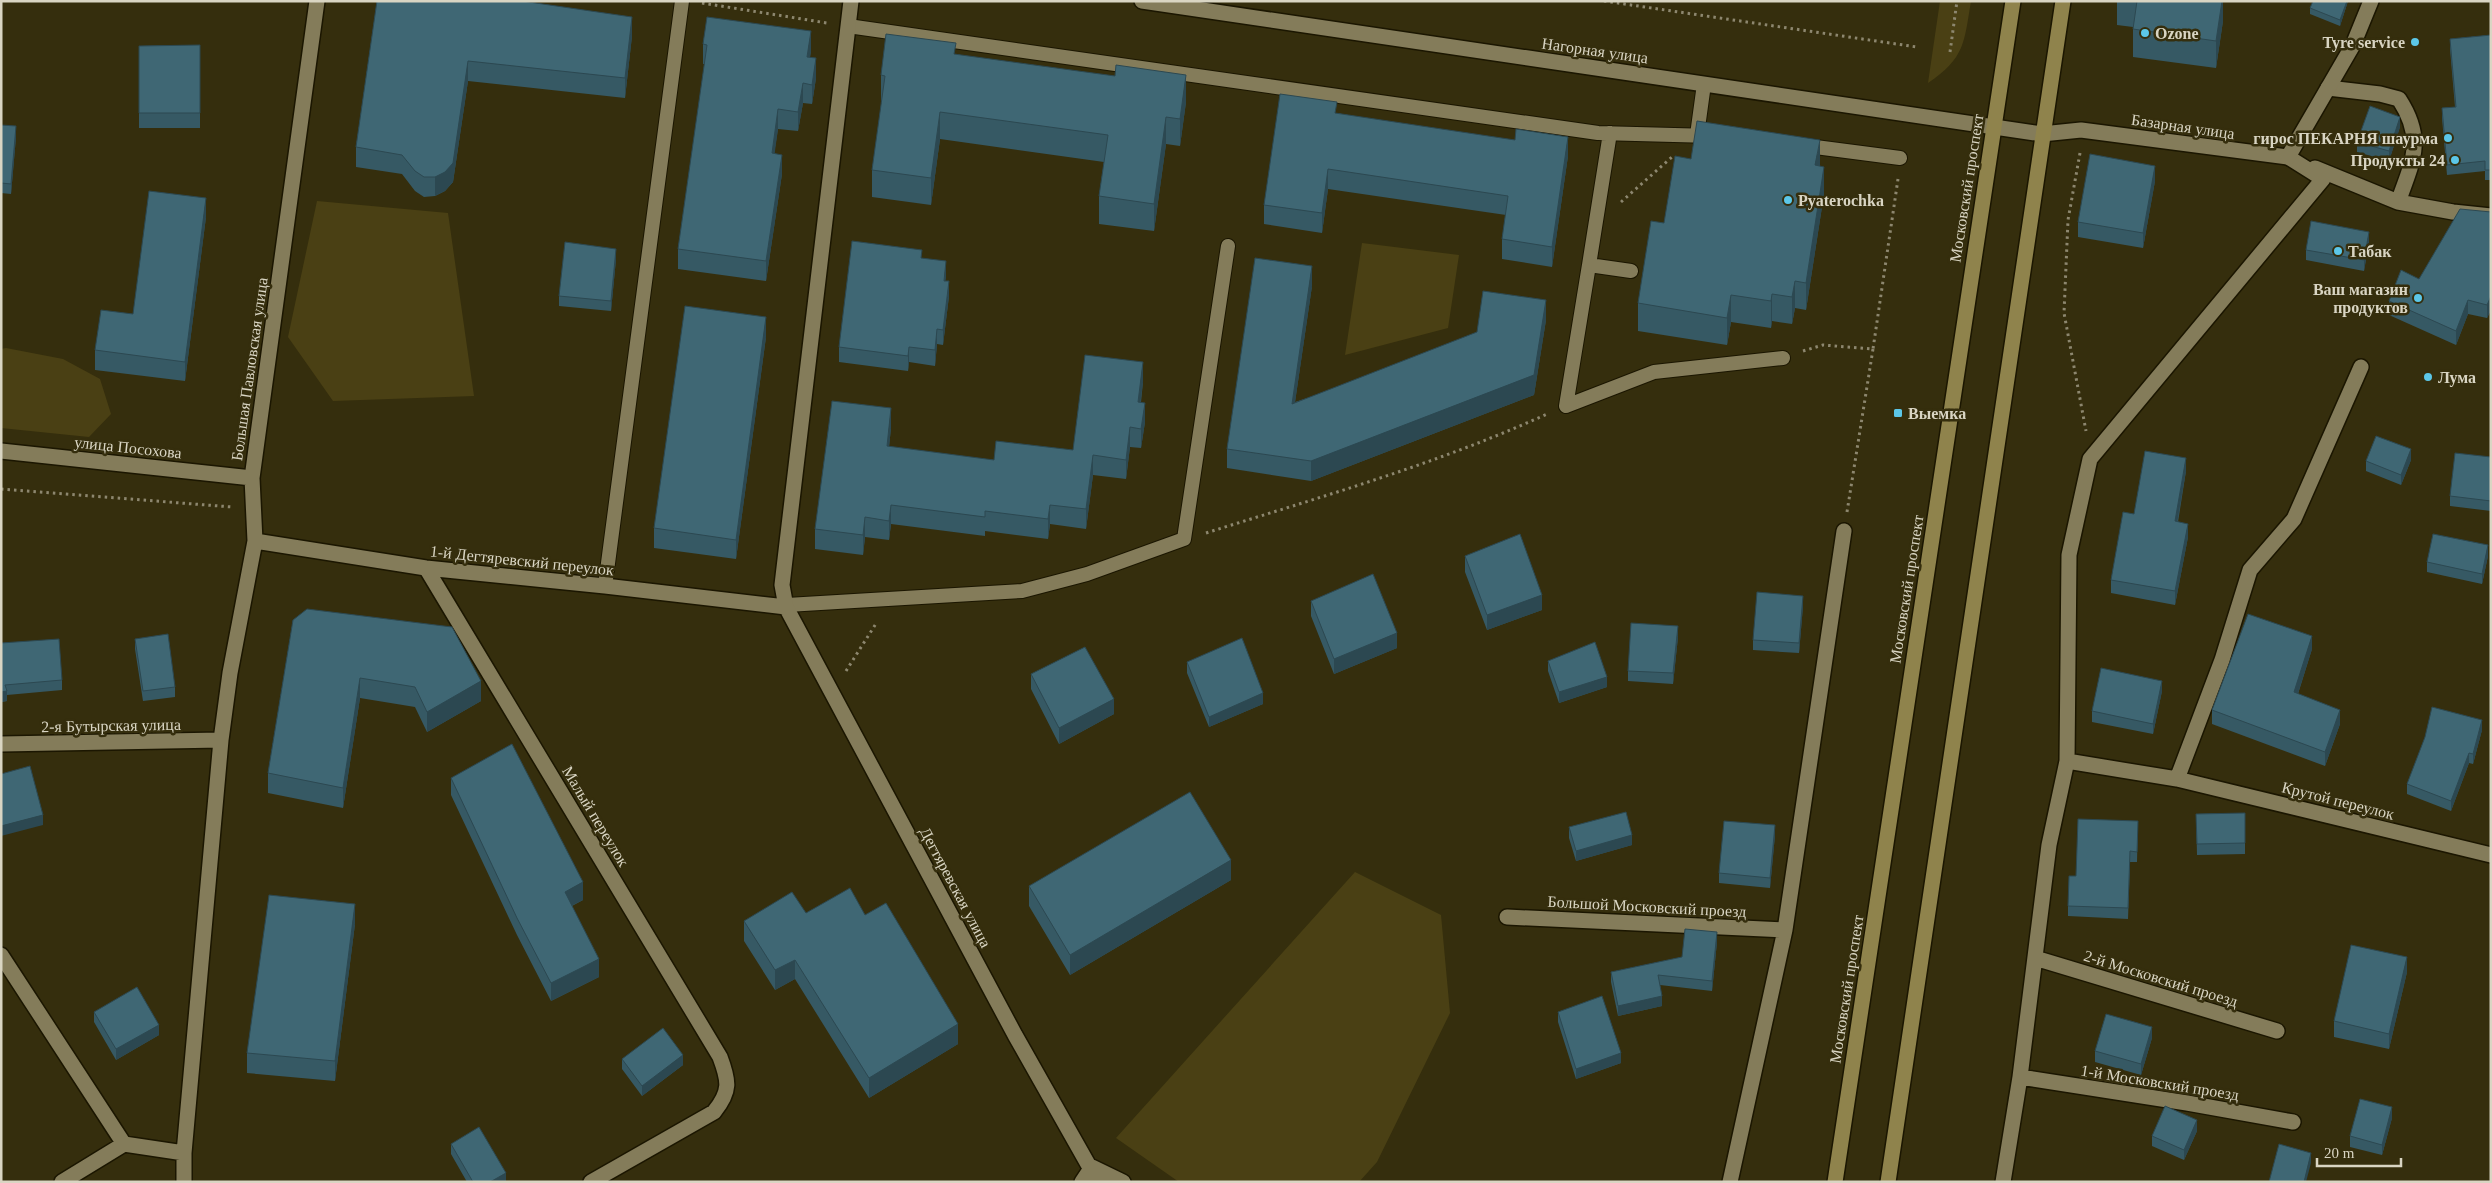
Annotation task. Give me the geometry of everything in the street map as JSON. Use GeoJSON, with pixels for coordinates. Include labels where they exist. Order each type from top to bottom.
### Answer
{"type":"FeatureCollection","features":[{"type":"Feature","properties":{"kind":"main road","name":"Московский проспект"},"geometry":{"type":"LineString","coordinates":[[1835,1182],[2013,1]]}},
{"type":"Feature","properties":{"kind":"main road"},"geometry":{"type":"LineString","coordinates":[[1888,1182],[2063,1]]}},
{"type":"Feature","properties":{"kind":"street","name":"Большая Павловская улица"},"geometry":{"type":"LineString","coordinates":[[184,1182],[184,1153],[221,740],[230,672],[255,541],[252,478],[317,1]]}},
{"type":"Feature","properties":{"kind":"street","name":"Дегтяревская улица"},"geometry":{"type":"LineString","coordinates":[[851,1],[782,585],[787,606],[832,693],[1015,1036],[1092,1167],[1098,1182]]}},
{"type":"Feature","properties":{"kind":"street","name":"Нагорная улица"},"geometry":{"type":"LineString","coordinates":[[1142,1],[2042,134]]}},
{"type":"Feature","properties":{"kind":"street"},"geometry":{"type":"LineString","coordinates":[[2003,1182],[2020,1077],[2049,845],[2067,761],[2070,555],[2090,459],[2323,179],[2288,157],[2353,46],[2372,1]]}},
{"type":"Feature","properties":{"kind":"street"},"geometry":{"type":"LineString","coordinates":[[2328,88],[2399,99],[2410,115],[2414,130],[2415,147],[2411,166],[2398,202]]}},
{"type":"Feature","properties":{"kind":"street","name":"Базарная улица"},"geometry":{"type":"LineString","coordinates":[[2042,134],[2081,130],[2288,157],[2398,202],[2453,212],[2491,216]]}},
{"type":"Feature","properties":{"kind":"street"},"geometry":{"type":"LineString","coordinates":[[2177,779],[2222,660],[2250,570],[2294,519],[2361,367]]}},
{"type":"Feature","properties":{"kind":"street","name":"улица Посохова"},"geometry":{"type":"LineString","coordinates":[[1,451],[252,478]]}},
{"type":"Feature","properties":{"kind":"street"},"geometry":{"type":"LineString","coordinates":[[1730,1182],[1785,930],[1844,530]]}},
{"type":"Feature","properties":{"kind":"street","name":"1-й Дегтяревский переулок"},"geometry":{"type":"LineString","coordinates":[[255,541],[426,568],[787,606]]}},
{"type":"Feature","properties":{"kind":"street","name":"Малый переулок"},"geometry":{"type":"LineString","coordinates":[[426,568],[720,1057],[728,1085],[724,1100],[714,1112],[590,1182]]}},
{"type":"Feature","properties":{"kind":"street","name":"2-я Бутырская улица"},"geometry":{"type":"LineString","coordinates":[[1,744],[221,740]]}},
{"type":"Feature","properties":{"kind":"street","name":"Крутой переулок"},"geometry":{"type":"LineString","coordinates":[[2067,761],[2177,779],[2491,855]]}},
{"type":"Feature","properties":{"kind":"street","name":"Большой Московский проезд"},"geometry":{"type":"LineString","coordinates":[[1507,918],[1785,930]]}},
{"type":"Feature","properties":{"kind":"street"},"geometry":{"type":"LineString","coordinates":[[1,955],[124,1144]]}},
{"type":"Feature","properties":{"kind":"street","name":"2-й Московский проезд"},"geometry":{"type":"LineString","coordinates":[[2035,958],[2277,1032]]}},
{"type":"Feature","properties":{"kind":"street","name":"1-й Московский проезд"},"geometry":{"type":"LineString","coordinates":[[2020,1077],[2293,1122]]}},
{"type":"Feature","properties":{"kind":"street"},"geometry":{"type":"LineString","coordinates":[[62,1182],[124,1144],[184,1153]]}},
{"type":"Feature","properties":{"kind":"street"},"geometry":{"type":"LineString","coordinates":[[1082,1182],[1092,1167],[1123,1182]]}},
{"type":"Feature","properties":{"kind":"lane"},"geometry":{"type":"LineString","coordinates":[[605,586],[682,1]]}},
{"type":"Feature","properties":{"kind":"lane"},"geometry":{"type":"LineString","coordinates":[[848,26],[1610,133],[1697,135],[1725,138]]}},
{"type":"Feature","properties":{"kind":"lane"},"geometry":{"type":"LineString","coordinates":[[1697,135],[1704,84]]}},
{"type":"Feature","properties":{"kind":"lane"},"geometry":{"type":"LineString","coordinates":[[1566,406],[1610,133]]}},
{"type":"Feature","properties":{"kind":"lane"},"geometry":{"type":"LineString","coordinates":[[1782,143],[1900,158]]}},
{"type":"Feature","properties":{"kind":"lane"},"geometry":{"type":"LineString","coordinates":[[787,606],[1022,591],[1087,574],[1184,540],[1228,246]]}},
{"type":"Feature","properties":{"kind":"lane"},"geometry":{"type":"LineString","coordinates":[[1589,265],[1632,272]]}},
{"type":"Feature","properties":{"kind":"lane"},"geometry":{"type":"LineString","coordinates":[[1566,406],[1654,372],[1784,358]]}},
{"type":"Feature","properties":{"kind":"path"},"geometry":{"type":"LineString","coordinates":[[694,1],[848,26]]}},
{"type":"Feature","properties":{"kind":"path"},"geometry":{"type":"LineString","coordinates":[[1604,1],[1917,48]]}},
{"type":"Feature","properties":{"kind":"path"},"geometry":{"type":"LineString","coordinates":[[1950,52],[1957,1]]}},
{"type":"Feature","properties":{"kind":"path"},"geometry":{"type":"LineString","coordinates":[[1596,225],[1697,135]]}},
{"type":"Feature","properties":{"kind":"path"},"geometry":{"type":"LineString","coordinates":[[2080,153],[2068,220],[2064,313],[2090,459]]}},
{"type":"Feature","properties":{"kind":"path"},"geometry":{"type":"LineString","coordinates":[[1844,530],[1898,177]]}},
{"type":"Feature","properties":{"kind":"path"},"geometry":{"type":"LineString","coordinates":[[1784,358],[1823,345],[1873,349]]}},
{"type":"Feature","properties":{"kind":"path"},"geometry":{"type":"LineString","coordinates":[[1184,540],[1354,487],[1506,433],[1566,406]]}},
{"type":"Feature","properties":{"kind":"path"},"geometry":{"type":"LineString","coordinates":[[1,489],[253,509]]}},
{"type":"Feature","properties":{"kind":"path"},"geometry":{"type":"LineString","coordinates":[[832,693],[891,600]]}},
{"type":"Feature","properties":{"kind":"shaded area"},"geometry":{"type":"Polygon","coordinates":[[[1940,1],[1971,1],[1967,28],[1961,48],[1949,66],[1928,83],[1940,1]]]}},
{"type":"Feature","properties":{"kind":"shaded area"},"geometry":{"type":"Polygon","coordinates":[[[317,201],[448,213],[474,396],[333,401],[288,337],[317,201]]]}},
{"type":"Feature","properties":{"kind":"shaded area"},"geometry":{"type":"Polygon","coordinates":[[[1362,243],[1459,255],[1448,328],[1345,355],[1362,243]]]}},
{"type":"Feature","properties":{"kind":"shaded area"},"geometry":{"type":"Polygon","coordinates":[[[6,348],[63,359],[100,379],[111,414],[89,437],[1,428],[1,349],[6,348]]]}},
{"type":"Feature","properties":{"kind":"shaded area"},"geometry":{"type":"Polygon","coordinates":[[[1355,872],[1441,915],[1450,1013],[1377,1162],[1359,1182],[1179,1182],[1116,1138],[1355,872]]]}},
{"type":"Feature","properties":{"kind":"building"},"geometry":{"type":"Polygon","coordinates":[[[377,1],[522,1],[632,17],[625,78],[468,61],[453,163],[445,172],[435,177],[424,177],[415,171],[402,155],[356,147],[377,1]]]}},
{"type":"Feature","properties":{"kind":"building"},"geometry":{"type":"Polygon","coordinates":[[[2137,1],[2222,1],[2216,41],[2133,29],[2137,1]]]}},
{"type":"Feature","properties":{"kind":"building"},"geometry":{"type":"Polygon","coordinates":[[[2313,1],[2347,1],[2340,20],[2310,8],[2313,1]]]}},
{"type":"Feature","properties":{"kind":"building"},"geometry":{"type":"Polygon","coordinates":[[[707,17],[811,31],[807,57],[816,58],[812,85],[803,83],[798,112],[778,109],[772,153],[782,155],[766,261],[678,249],[707,45],[703,44],[707,17]]]}},
{"type":"Feature","properties":{"kind":"building"},"geometry":{"type":"Polygon","coordinates":[[[886,34],[956,43],[954,54],[1115,76],[1116,65],[1186,75],[1180,119],[1166,117],[1154,204],[1099,196],[1108,135],[940,112],[931,178],[872,170],[885,76],[881,75],[886,34]]]}},
{"type":"Feature","properties":{"kind":"building"},"geometry":{"type":"Polygon","coordinates":[[[2491,35],[2491,170],[2485,170],[2485,161],[2447,165],[2442,108],[2456,107],[2450,39],[2491,35]]]}},
{"type":"Feature","properties":{"kind":"building"},"geometry":{"type":"Polygon","coordinates":[[[200,45],[200,113],[139,113],[139,46],[200,45]]]}},
{"type":"Feature","properties":{"kind":"building"},"geometry":{"type":"Polygon","coordinates":[[[1280,94],[1337,102],[1335,113],[1515,140],[1516,129],[1568,137],[1552,247],[1502,239],[1508,196],[1328,169],[1322,213],[1264,205],[1280,94]]]}},
{"type":"Feature","properties":{"kind":"building"},"geometry":{"type":"Polygon","coordinates":[[[2370,106],[2400,117],[2389,151],[2357,142],[2370,106]]]}},
{"type":"Feature","properties":{"kind":"building"},"geometry":{"type":"Polygon","coordinates":[[[1697,121],[1820,140],[1815,165],[1824,167],[1806,283],[1795,281],[1792,297],[1772,294],[1771,301],[1731,295],[1727,318],[1638,303],[1651,221],[1664,223],[1675,156],[1691,159],[1697,121]]]}},
{"type":"Feature","properties":{"kind":"building"},"geometry":{"type":"Polygon","coordinates":[[[1,125],[16,126],[11,184],[1,183],[1,125]]]}},
{"type":"Feature","properties":{"kind":"building"},"geometry":{"type":"Polygon","coordinates":[[[2090,154],[2155,166],[2143,233],[2078,222],[2090,154]]]}},
{"type":"Feature","properties":{"kind":"building"},"geometry":{"type":"Polygon","coordinates":[[[149,191],[206,198],[185,362],[95,350],[101,310],[133,314],[149,191]]]}},
{"type":"Feature","properties":{"kind":"building"},"geometry":{"type":"Polygon","coordinates":[[[2460,209],[2491,212],[2491,296],[2487,305],[2468,300],[2456,331],[2389,301],[2401,270],[2419,279],[2460,209]]]}},
{"type":"Feature","properties":{"kind":"building","name":"Табак"},"geometry":{"type":"Polygon","coordinates":[[[2311,221],[2369,232],[2364,260],[2306,250],[2311,221]]]}},
{"type":"Feature","properties":{"kind":"building"},"geometry":{"type":"Polygon","coordinates":[[[852,241],[922,250],[921,258],[946,261],[944,281],[949,281],[943,330],[937,329],[935,350],[909,347],[908,356],[839,347],[852,241]]]}},
{"type":"Feature","properties":{"kind":"building"},"geometry":{"type":"Polygon","coordinates":[[[565,242],[616,249],[611,301],[559,296],[565,242]]]}},
{"type":"Feature","properties":{"kind":"building"},"geometry":{"type":"Polygon","coordinates":[[[1255,258],[1312,266],[1292,404],[1477,332],[1483,291],[1546,300],[1534,375],[1311,461],[1227,449],[1255,258]]]}},
{"type":"Feature","properties":{"kind":"building"},"geometry":{"type":"Polygon","coordinates":[[[685,306],[766,317],[736,540],[654,528],[685,306]]]}},
{"type":"Feature","properties":{"kind":"building"},"geometry":{"type":"Polygon","coordinates":[[[1085,355],[1143,362],[1138,402],[1145,403],[1141,429],[1130,427],[1126,460],[1093,455],[1086,509],[1050,505],[1048,519],[985,511],[985,517],[891,505],[889,521],[865,517],[863,535],[815,529],[832,401],[891,408],[887,446],[994,460],[996,441],[1073,450],[1085,355]]]}},
{"type":"Feature","properties":{"kind":"building"},"geometry":{"type":"Polygon","coordinates":[[[2376,436],[2411,449],[2401,475],[2366,461],[2376,436]]]}},
{"type":"Feature","properties":{"kind":"building"},"geometry":{"type":"Polygon","coordinates":[[[2145,451],[2186,458],[2175,521],[2188,524],[2175,591],[2111,580],[2123,512],[2134,514],[2145,451]]]}},
{"type":"Feature","properties":{"kind":"building"},"geometry":{"type":"Polygon","coordinates":[[[2455,453],[2491,457],[2491,501],[2450,496],[2455,453]]]}},
{"type":"Feature","properties":{"kind":"building"},"geometry":{"type":"Polygon","coordinates":[[[1520,534],[1542,595],[1487,615],[1465,556],[1520,534]]]}},
{"type":"Feature","properties":{"kind":"building"},"geometry":{"type":"Polygon","coordinates":[[[2433,534],[2488,545],[2482,574],[2427,562],[2433,534]]]}},
{"type":"Feature","properties":{"kind":"building"},"geometry":{"type":"Polygon","coordinates":[[[1373,574],[1397,633],[1334,659],[1311,601],[1373,574]]]}},
{"type":"Feature","properties":{"kind":"building"},"geometry":{"type":"Polygon","coordinates":[[[1757,592],[1803,596],[1799,643],[1753,640],[1757,592]]]}},
{"type":"Feature","properties":{"kind":"building"},"geometry":{"type":"Polygon","coordinates":[[[307,609],[452,627],[481,681],[427,712],[415,687],[360,678],[343,788],[268,773],[293,620],[307,609]]]}},
{"type":"Feature","properties":{"kind":"building"},"geometry":{"type":"Polygon","coordinates":[[[2248,614],[2312,636],[2294,692],[2340,710],[2325,752],[2212,710],[2248,614]]]}},
{"type":"Feature","properties":{"kind":"building"},"geometry":{"type":"Polygon","coordinates":[[[1631,623],[1678,626],[1673,673],[1628,671],[1631,623]]]}},
{"type":"Feature","properties":{"kind":"building"},"geometry":{"type":"Polygon","coordinates":[[[168,634],[175,687],[143,691],[135,639],[168,634]]]}},
{"type":"Feature","properties":{"kind":"building"},"geometry":{"type":"Polygon","coordinates":[[[1242,638],[1263,693],[1209,717],[1187,662],[1242,638]]]}},
{"type":"Feature","properties":{"kind":"building"},"geometry":{"type":"Polygon","coordinates":[[[59,639],[62,680],[5,685],[7,691],[1,692],[1,643],[59,639]]]}},
{"type":"Feature","properties":{"kind":"building"},"geometry":{"type":"Polygon","coordinates":[[[1595,642],[1607,677],[1559,692],[1548,661],[1595,642]]]}},
{"type":"Feature","properties":{"kind":"building"},"geometry":{"type":"Polygon","coordinates":[[[1085,647],[1114,699],[1059,728],[1031,674],[1085,647]]]}},
{"type":"Feature","properties":{"kind":"building"},"geometry":{"type":"Polygon","coordinates":[[[2101,668],[2162,681],[2153,724],[2092,711],[2101,668]]]}},
{"type":"Feature","properties":{"kind":"building"},"geometry":{"type":"Polygon","coordinates":[[[2432,707],[2482,720],[2473,754],[2469,753],[2451,801],[2407,784],[2425,737],[2432,707]]]}},
{"type":"Feature","properties":{"kind":"building"},"geometry":{"type":"Polygon","coordinates":[[[512,744],[583,882],[565,892],[599,959],[551,983],[517,918],[451,778],[512,744]]]}},
{"type":"Feature","properties":{"kind":"building"},"geometry":{"type":"Polygon","coordinates":[[[30,766],[43,815],[1,826],[1,774],[30,766]]]}},
{"type":"Feature","properties":{"kind":"building"},"geometry":{"type":"Polygon","coordinates":[[[1190,792],[1231,860],[1070,955],[1029,886],[1190,792]]]}},
{"type":"Feature","properties":{"kind":"building"},"geometry":{"type":"Polygon","coordinates":[[[1626,812],[1632,835],[1576,851],[1569,827],[1626,812]]]}},
{"type":"Feature","properties":{"kind":"building"},"geometry":{"type":"Polygon","coordinates":[[[2245,813],[2245,843],[2197,844],[2196,814],[2245,813]]]}},
{"type":"Feature","properties":{"kind":"building"},"geometry":{"type":"Polygon","coordinates":[[[2078,819],[2138,821],[2137,852],[2130,851],[2128,908],[2068,906],[2069,876],[2076,876],[2078,819]]]}},
{"type":"Feature","properties":{"kind":"building"},"geometry":{"type":"Polygon","coordinates":[[[1724,821],[1775,825],[1770,878],[1719,873],[1724,821]]]}},
{"type":"Feature","properties":{"kind":"building"},"geometry":{"type":"Polygon","coordinates":[[[850,888],[865,915],[886,903],[958,1024],[869,1078],[795,960],[775,970],[744,921],[792,892],[806,913],[850,888]]]}},
{"type":"Feature","properties":{"kind":"building"},"geometry":{"type":"Polygon","coordinates":[[[269,895],[355,904],[335,1061],[247,1053],[269,895]]]}},
{"type":"Feature","properties":{"kind":"building"},"geometry":{"type":"Polygon","coordinates":[[[1685,929],[1717,932],[1712,981],[1658,975],[1662,996],[1618,1006],[1611,972],[1682,957],[1685,929]]]}},
{"type":"Feature","properties":{"kind":"building"},"geometry":{"type":"Polygon","coordinates":[[[2351,945],[2407,957],[2389,1034],[2334,1021],[2351,945]]]}},
{"type":"Feature","properties":{"kind":"building"},"geometry":{"type":"Polygon","coordinates":[[[137,987],[159,1025],[116,1049],[94,1012],[137,987]]]}},
{"type":"Feature","properties":{"kind":"building"},"geometry":{"type":"Polygon","coordinates":[[[1602,996],[1621,1053],[1576,1069],[1558,1012],[1602,996]]]}},
{"type":"Feature","properties":{"kind":"building"},"geometry":{"type":"Polygon","coordinates":[[[2106,1014],[2152,1027],[2141,1064],[2095,1051],[2106,1014]]]}},
{"type":"Feature","properties":{"kind":"building"},"geometry":{"type":"Polygon","coordinates":[[[663,1028],[683,1055],[642,1086],[622,1059],[663,1028]]]}},
{"type":"Feature","properties":{"kind":"building"},"geometry":{"type":"Polygon","coordinates":[[[2360,1099],[2392,1107],[2382,1145],[2350,1136],[2360,1099]]]}},
{"type":"Feature","properties":{"kind":"building"},"geometry":{"type":"Polygon","coordinates":[[[2165,1106],[2197,1120],[2184,1150],[2152,1136],[2165,1106]]]}},
{"type":"Feature","properties":{"kind":"building"},"geometry":{"type":"Polygon","coordinates":[[[479,1127],[506,1173],[490,1182],[473,1182],[451,1144],[479,1127]]]}},
{"type":"Feature","properties":{"kind":"building"},"geometry":{"type":"Polygon","coordinates":[[[2279,1144],[2311,1153],[2304,1182],[2269,1182],[2279,1144]]]}},
{"type":"Feature","properties":{"kind":"place","name":"Ozone"},"geometry":{"type":"Point","coordinates":[2145,33]}},
{"type":"Feature","properties":{"kind":"place","name":"Tyre service"},"geometry":{"type":"Point","coordinates":[2415,42]}},
{"type":"Feature","properties":{"kind":"place","name":"гирос ПЕКАРНЯ шаурма"},"geometry":{"type":"Point","coordinates":[2448,138]}},
{"type":"Feature","properties":{"kind":"place","name":"Продукты 24"},"geometry":{"type":"Point","coordinates":[2455,160]}},
{"type":"Feature","properties":{"kind":"place","name":"Pyaterochka"},"geometry":{"type":"Point","coordinates":[1788,200]}},
{"type":"Feature","properties":{"kind":"place","name":"Табак"},"geometry":{"type":"Point","coordinates":[2338,251]}},
{"type":"Feature","properties":{"kind":"place","name":"Ваш магазин продуктов"},"geometry":{"type":"Point","coordinates":[2418,298]}},
{"type":"Feature","properties":{"kind":"place","name":"Лума"},"geometry":{"type":"Point","coordinates":[2428,377]}},
{"type":"Feature","properties":{"kind":"place","name":"Выемка"},"geometry":{"type":"Point","coordinates":[1898,413]}}]}
